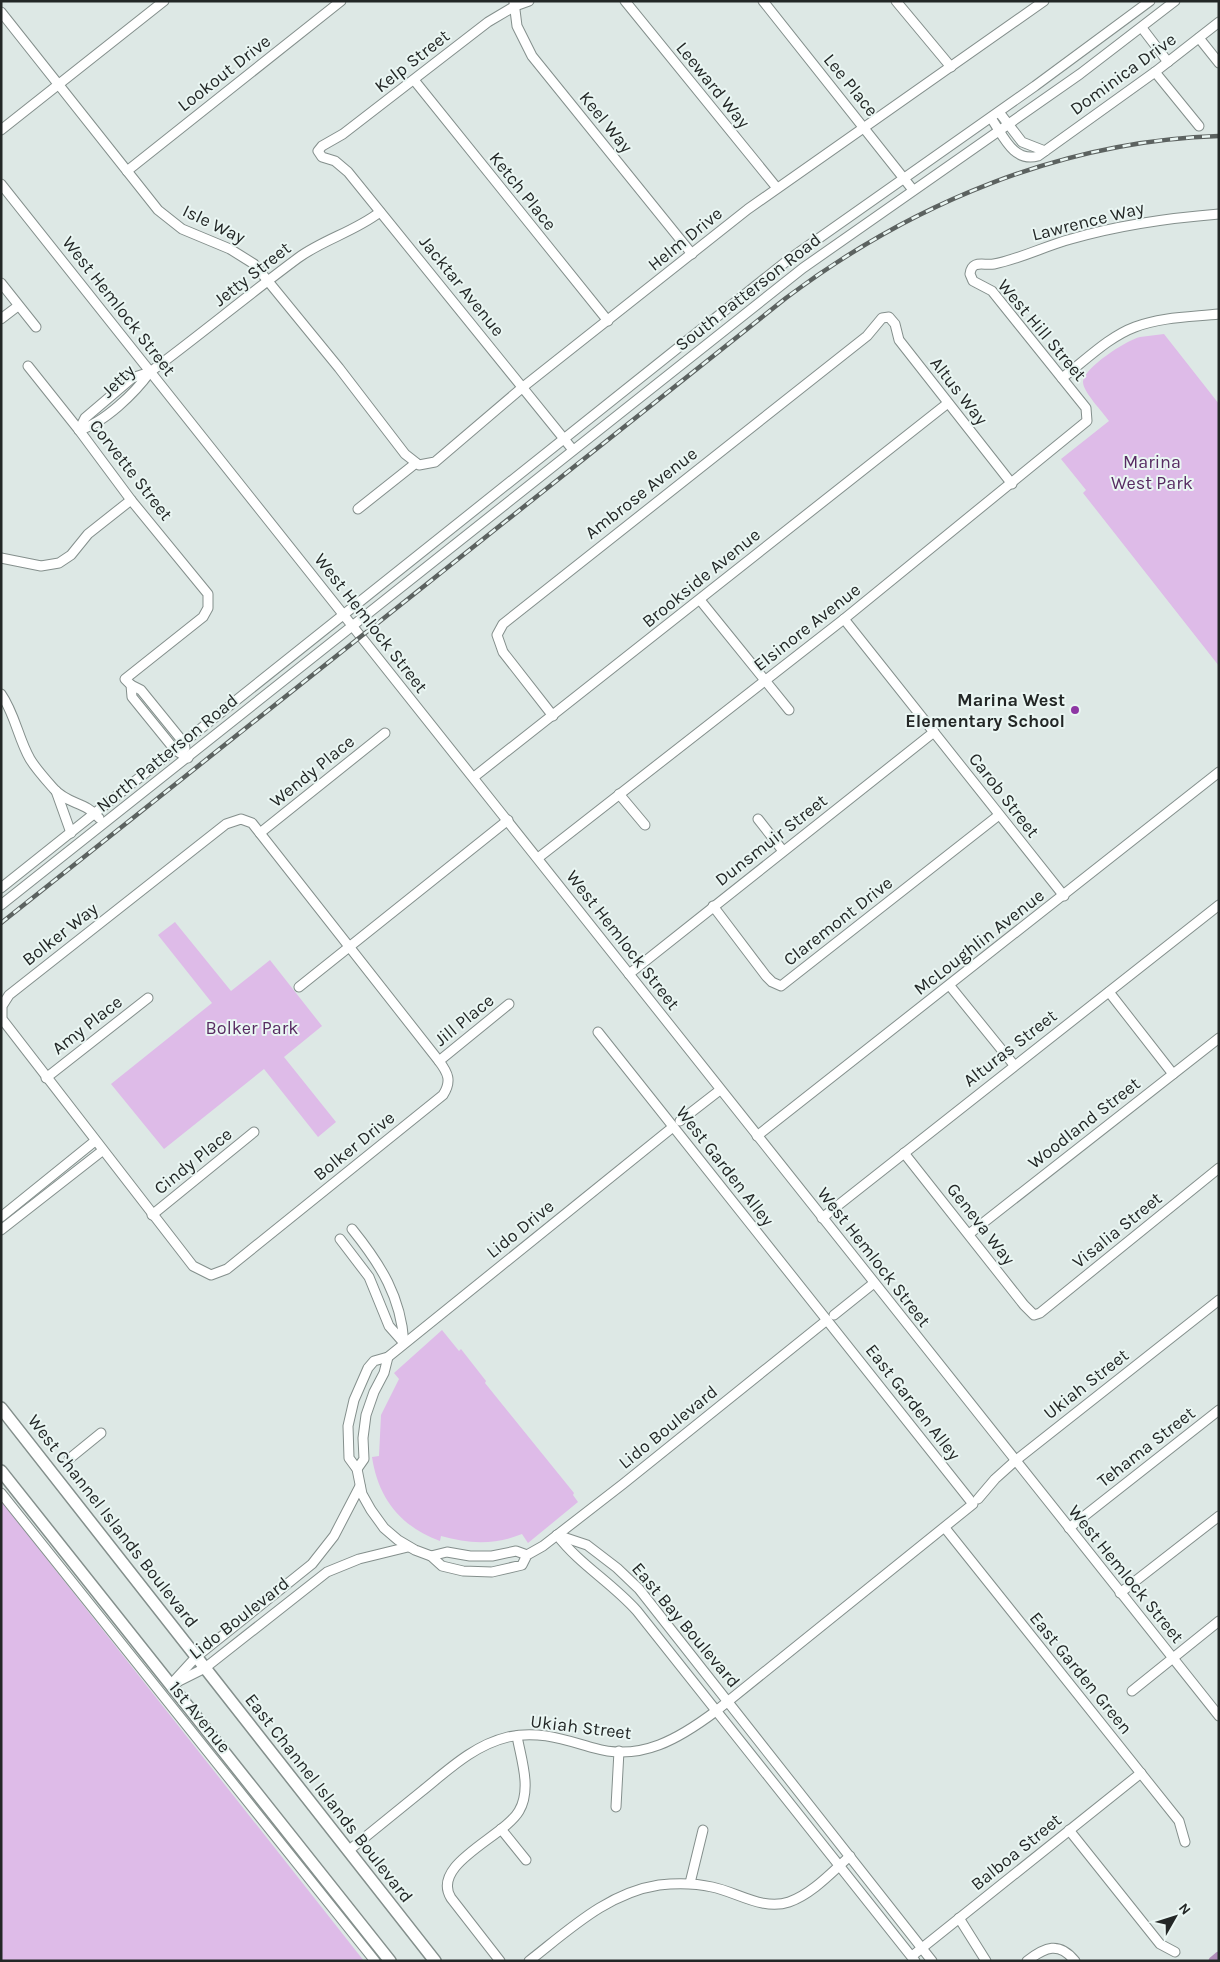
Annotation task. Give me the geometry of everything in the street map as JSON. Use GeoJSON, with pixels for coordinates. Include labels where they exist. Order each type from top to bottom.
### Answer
{"type":"FeatureCollection","features":[{"type":"Feature","properties":{"kind":"main road","name":"West Channel Islands Boulevard"},"geometry":{"type":"LineString","coordinates":[[1,1408],[196,1656]]}},
{"type":"Feature","properties":{"kind":"main road"},"geometry":{"type":"LineString","coordinates":[[1,1472],[390,1961]]}},
{"type":"Feature","properties":{"kind":"main road","name":"East Channel Islands Boulevard"},"geometry":{"type":"LineString","coordinates":[[196,1656],[436,1961]]}},
{"type":"Feature","properties":{"kind":"street"},"geometry":{"type":"LineString","coordinates":[[1,130],[164,1]]}},
{"type":"Feature","properties":{"kind":"street","name":"Lookout Drive"},"geometry":{"type":"LineString","coordinates":[[127,171],[341,1]]}},
{"type":"Feature","properties":{"kind":"street","name":"Kelp Street"},"geometry":{"type":"LineString","coordinates":[[318,151],[322,146],[343,134],[488,22],[514,4],[529,1]]}},
{"type":"Feature","properties":{"kind":"street","name":"Leeward Way"},"geometry":{"type":"LineString","coordinates":[[625,1],[777,188]]}},
{"type":"Feature","properties":{"kind":"street","name":"Lee Place"},"geometry":{"type":"LineString","coordinates":[[763,1],[913,190]]}},
{"type":"Feature","properties":{"kind":"street"},"geometry":{"type":"LineString","coordinates":[[896,1],[951,67]]}},
{"type":"Feature","properties":{"kind":"street","name":"South Patterson Road"},"geometry":{"type":"LineString","coordinates":[[344,614],[788,260],[991,118],[1150,1]]}},
{"type":"Feature","properties":{"kind":"street","name":"South Patterson Road"},"geometry":{"type":"LineString","coordinates":[[352,626],[795,274],[1142,28],[1175,1]]}},
{"type":"Feature","properties":{"kind":"street","name":"Helm Drive"},"geometry":{"type":"LineString","coordinates":[[358,509],[416,463],[425,466],[435,462],[523,388],[777,188],[951,67],[1038,3]]}},
{"type":"Feature","properties":{"kind":"street","name":"Keel Way"},"geometry":{"type":"LineString","coordinates":[[514,4],[517,26],[532,56],[692,254]]}},
{"type":"Feature","properties":{"kind":"street","name":"Isle Way"},"geometry":{"type":"LineString","coordinates":[[1,12],[158,210],[194,236],[230,249],[242,256],[270,282],[406,454],[416,463]]}},
{"type":"Feature","properties":{"kind":"street","name":"Dominica Drive"},"geometry":{"type":"LineString","coordinates":[[991,118],[1010,146],[1023,157],[1038,156],[1155,72],[1219,22]]}},
{"type":"Feature","properties":{"kind":"street"},"geometry":{"type":"LineString","coordinates":[[1142,28],[1168,62]]}},
{"type":"Feature","properties":{"kind":"street"},"geometry":{"type":"LineString","coordinates":[[1198,38],[1219,63]]}},
{"type":"Feature","properties":{"kind":"street"},"geometry":{"type":"LineString","coordinates":[[1155,72],[1199,126]]}},
{"type":"Feature","properties":{"kind":"street","name":"Ketch Place"},"geometry":{"type":"LineString","coordinates":[[414,80],[608,321]]}},
{"type":"Feature","properties":{"kind":"street"},"geometry":{"type":"LineString","coordinates":[[999,112],[1022,142],[1045,151]]}},
{"type":"Feature","properties":{"kind":"street","name":"Jacktar Avenue"},"geometry":{"type":"LineString","coordinates":[[318,151],[322,157],[341,164],[573,450]]}},
{"type":"Feature","properties":{"kind":"street","name":"West Hemlock Street"},"geometry":{"type":"LineString","coordinates":[[1,184],[1219,1716]]}},
{"type":"Feature","properties":{"kind":"street","name":"Jetty Street"},"geometry":{"type":"LineString","coordinates":[[150,372],[311,250],[354,230],[380,212]]}},
{"type":"Feature","properties":{"kind":"street","name":"Lawrence Way"},"geometry":{"type":"LineString","coordinates":[[970,270],[976,264],[994,264],[1070,239],[1113,228],[1154,221],[1219,214]]}},
{"type":"Feature","properties":{"kind":"street","name":"West Hill Street"},"geometry":{"type":"LineString","coordinates":[[970,270],[973,281],[992,290],[1086,408],[1088,414]]}},
{"type":"Feature","properties":{"kind":"street"},"geometry":{"type":"LineString","coordinates":[[1,283],[36,328]]}},
{"type":"Feature","properties":{"kind":"street"},"geometry":{"type":"LineString","coordinates":[[1,319],[18,306]]}},
{"type":"Feature","properties":{"kind":"street"},"geometry":{"type":"LineString","coordinates":[[1062,378],[1117,336],[1134,327],[1154,321],[1219,314]]}},
{"type":"Feature","properties":{"kind":"street","name":"Altus Way"},"geometry":{"type":"LineString","coordinates":[[886,316],[895,324],[899,340],[1012,484]]}},
{"type":"Feature","properties":{"kind":"street","name":"Ambrose Avenue"},"geometry":{"type":"LineString","coordinates":[[553,716],[500,647],[497,635],[503,624],[867,336],[879,320],[886,316]]}},
{"type":"Feature","properties":{"kind":"street","name":"Corvette Street"},"geometry":{"type":"LineString","coordinates":[[28,366],[131,500],[208,594],[208,608],[203,617],[128,682]]}},
{"type":"Feature","properties":{"kind":"street","name":"Jetty"},"geometry":{"type":"LineString","coordinates":[[79,430],[93,426],[140,386],[150,372]]}},
{"type":"Feature","properties":{"kind":"street","name":"Brookside Avenue"},"geometry":{"type":"LineString","coordinates":[[474,777],[948,403]]}},
{"type":"Feature","properties":{"kind":"street","name":"Elsinore Avenue"},"geometry":{"type":"LineString","coordinates":[[538,858],[844,619],[1079,430],[1087,421],[1088,414]]}},
{"type":"Feature","properties":{"kind":"street"},"geometry":{"type":"LineString","coordinates":[[1,558],[41,566],[59,563],[71,555],[88,534],[131,500]]}},
{"type":"Feature","properties":{"kind":"street"},"geometry":{"type":"LineString","coordinates":[[700,600],[789,710]]}},
{"type":"Feature","properties":{"kind":"street","name":"North Patterson Road"},"geometry":{"type":"LineString","coordinates":[[1,888],[344,614]]}},
{"type":"Feature","properties":{"kind":"street","name":"Carob Street"},"geometry":{"type":"LineString","coordinates":[[844,619],[1064,896]]}},
{"type":"Feature","properties":{"kind":"street","name":"North Patterson Road"},"geometry":{"type":"LineString","coordinates":[[1,905],[352,626]]}},
{"type":"Feature","properties":{"kind":"street"},"geometry":{"type":"LineString","coordinates":[[128,682],[141,690],[184,743],[188,758]]}},
{"type":"Feature","properties":{"kind":"street"},"geometry":{"type":"LineString","coordinates":[[128,682],[132,697],[175,750],[188,758]]}},
{"type":"Feature","properties":{"kind":"street"},"geometry":{"type":"LineString","coordinates":[[1,694],[14,718],[30,760],[56,791],[70,800],[90,808],[104,824]]}},
{"type":"Feature","properties":{"kind":"street","name":"Dunsmuir Street"},"geometry":{"type":"LineString","coordinates":[[629,974],[782,850],[934,732]]}},
{"type":"Feature","properties":{"kind":"street","name":"Wendy Place"},"geometry":{"type":"LineString","coordinates":[[260,834],[385,733]]}},
{"type":"Feature","properties":{"kind":"street","name":"McLoughlin Avenue"},"geometry":{"type":"LineString","coordinates":[[757,1136],[950,986],[1219,772]]}},
{"type":"Feature","properties":{"kind":"street"},"geometry":{"type":"LineString","coordinates":[[56,791],[71,833]]}},
{"type":"Feature","properties":{"kind":"street"},"geometry":{"type":"LineString","coordinates":[[619,794],[645,825]]}},
{"type":"Feature","properties":{"kind":"street","name":"Claremont Drive"},"geometry":{"type":"LineString","coordinates":[[713,906],[766,976],[772,982],[781,986],[999,815]]}},
{"type":"Feature","properties":{"kind":"street","name":"Bolker Way"},"geometry":{"type":"LineString","coordinates":[[102,1151],[2,1019],[2,1006],[8,995],[226,824],[241,819],[252,823],[260,834]]}},
{"type":"Feature","properties":{"kind":"street"},"geometry":{"type":"LineString","coordinates":[[758,819],[782,850]]}},
{"type":"Feature","properties":{"kind":"street"},"geometry":{"type":"LineString","coordinates":[[299,987],[508,820]]}},
{"type":"Feature","properties":{"kind":"street","name":"Bolker Drive"},"geometry":{"type":"LineString","coordinates":[[102,1151],[152,1215],[199,1270],[211,1274],[227,1269],[443,1095],[448,1085],[449,1077],[439,1061],[260,834]]}},
{"type":"Feature","properties":{"kind":"street","name":"Alturas Street"},"geometry":{"type":"LineString","coordinates":[[822,1218],[1219,905]]}},
{"type":"Feature","properties":{"kind":"street"},"geometry":{"type":"LineString","coordinates":[[950,986],[1014,1065]]}},
{"type":"Feature","properties":{"kind":"street"},"geometry":{"type":"LineString","coordinates":[[1109,992],[1173,1074]]}},
{"type":"Feature","properties":{"kind":"street","name":"Amy Place"},"geometry":{"type":"LineString","coordinates":[[46,1078],[148,998]]}},
{"type":"Feature","properties":{"kind":"street","name":"Jill Place"},"geometry":{"type":"LineString","coordinates":[[439,1061],[509,1004]]}},
{"type":"Feature","properties":{"kind":"street","name":"West Garden Alley"},"geometry":{"type":"LineString","coordinates":[[598,1032],[677,1124],[830,1318]]}},
{"type":"Feature","properties":{"kind":"street","name":"Woodland Street"},"geometry":{"type":"LineString","coordinates":[[969,1234],[1219,1038]]}},
{"type":"Feature","properties":{"kind":"street","name":"Lido Drive"},"geometry":{"type":"LineString","coordinates":[[360,1486],[357,1469],[349,1458],[348,1432],[352,1406],[368,1368],[374,1361],[388,1357],[720,1090]]}},
{"type":"Feature","properties":{"kind":"street","name":"Cindy Place"},"geometry":{"type":"LineString","coordinates":[[152,1215],[254,1132]]}},
{"type":"Feature","properties":{"kind":"street"},"geometry":{"type":"LineString","coordinates":[[1,1217],[95,1141]]}},
{"type":"Feature","properties":{"kind":"street"},"geometry":{"type":"LineString","coordinates":[[1,1230],[102,1151]]}},
{"type":"Feature","properties":{"kind":"street","name":"Geneva Way"},"geometry":{"type":"LineString","coordinates":[[904,1153],[1024,1305],[1034,1315]]}},
{"type":"Feature","properties":{"kind":"street","name":"Visalia Street"},"geometry":{"type":"LineString","coordinates":[[1034,1315],[1040,1313],[1219,1168]]}},
{"type":"Feature","properties":{"kind":"street"},"geometry":{"type":"LineString","coordinates":[[352,1229],[373,1257],[393,1292],[402,1319],[404,1343]]}},
{"type":"Feature","properties":{"kind":"street"},"geometry":{"type":"LineString","coordinates":[[340,1239],[369,1277],[389,1326],[404,1343]]}},
{"type":"Feature","properties":{"kind":"street","name":"Lido Boulevard"},"geometry":{"type":"LineString","coordinates":[[360,1486],[365,1500],[378,1520],[408,1547],[431,1556],[442,1566],[483,1572],[522,1566],[527,1556],[557,1535],[874,1283]]}},
{"type":"Feature","properties":{"kind":"street","name":"Ukiah Street"},"geometry":{"type":"LineString","coordinates":[[348,1851],[472,1752],[497,1740],[517,1736],[545,1735],[602,1750],[619,1752],[642,1750],[668,1742],[687,1733],[945,1528],[976,1501],[995,1479],[1015,1461],[1219,1300]]}},
{"type":"Feature","properties":{"kind":"street","name":"East Garden Alley"},"geometry":{"type":"LineString","coordinates":[[830,1318],[976,1501]]}},
{"type":"Feature","properties":{"kind":"street","name":"Lido Drive"},"geometry":{"type":"LineString","coordinates":[[357,1469],[364,1459],[362,1438],[367,1409],[384,1373],[388,1357]]}},
{"type":"Feature","properties":{"kind":"street","name":"Tehama Street"},"geometry":{"type":"LineString","coordinates":[[1069,1528],[1219,1410]]}},
{"type":"Feature","properties":{"kind":"street"},"geometry":{"type":"LineString","coordinates":[[69,1459],[101,1433]]}},
{"type":"Feature","properties":{"kind":"street","name":"Lido Boulevard"},"geometry":{"type":"LineString","coordinates":[[171,1684],[196,1656],[312,1564],[331,1541],[360,1486]]}},
{"type":"Feature","properties":{"kind":"street","name":"1st Avenue"},"geometry":{"type":"LineString","coordinates":[[1,1493],[375,1961]]}},
{"type":"Feature","properties":{"kind":"street"},"geometry":{"type":"LineString","coordinates":[[1120,1593],[1219,1516]]}},
{"type":"Feature","properties":{"kind":"street","name":"East Garden Green"},"geometry":{"type":"LineString","coordinates":[[945,1528],[1179,1821],[1185,1842]]}},
{"type":"Feature","properties":{"kind":"street","name":"East Bay Boulevard"},"geometry":{"type":"LineString","coordinates":[[557,1535],[587,1545],[632,1581],[923,1947],[932,1961]]}},
{"type":"Feature","properties":{"kind":"street","name":"East Bay Boulevard"},"geometry":{"type":"LineString","coordinates":[[557,1535],[572,1555],[605,1578],[624,1596],[913,1958]]}},
{"type":"Feature","properties":{"kind":"street","name":"Lido Boulevard"},"geometry":{"type":"LineString","coordinates":[[171,1684],[205,1668],[327,1572],[348,1562],[408,1547]]}},
{"type":"Feature","properties":{"kind":"street","name":"Lido Boulevard"},"geometry":{"type":"LineString","coordinates":[[431,1556],[447,1552],[487,1556],[516,1551],[527,1556]]}},
{"type":"Feature","properties":{"kind":"street"},"geometry":{"type":"LineString","coordinates":[[1132,1691],[1219,1622]]}},
{"type":"Feature","properties":{"kind":"street"},"geometry":{"type":"LineString","coordinates":[[500,1961],[452,1898],[446,1888],[446,1881],[452,1869],[501,1829],[519,1811],[524,1796],[524,1778],[517,1736]]}},
{"type":"Feature","properties":{"kind":"street"},"geometry":{"type":"LineString","coordinates":[[616,1807],[619,1752]]}},
{"type":"Feature","properties":{"kind":"street","name":"Balboa Street"},"geometry":{"type":"LineString","coordinates":[[913,1958],[923,1947],[1141,1773]]}},
{"type":"Feature","properties":{"kind":"street"},"geometry":{"type":"LineString","coordinates":[[501,1829],[526,1860]]}},
{"type":"Feature","properties":{"kind":"street"},"geometry":{"type":"LineString","coordinates":[[690,1883],[703,1830]]}},
{"type":"Feature","properties":{"kind":"street"},"geometry":{"type":"LineString","coordinates":[[1069,1830],[1160,1944],[1175,1952]]}},
{"type":"Feature","properties":{"kind":"street"},"geometry":{"type":"LineString","coordinates":[[528,1961],[599,1907],[613,1899],[658,1885],[690,1883],[713,1887],[761,1903],[781,1904],[803,1895],[850,1856]]}},
{"type":"Feature","properties":{"kind":"street"},"geometry":{"type":"LineString","coordinates":[[959,1918],[986,1961]]}},
{"type":"Feature","properties":{"kind":"street"},"geometry":{"type":"LineString","coordinates":[[1027,1961],[1038,1952],[1052,1947],[1065,1950],[1075,1961]]}},
{"type":"Feature","properties":{"kind":"green space","name":"Marina West Park"},"geometry":{"type":"Polygon","coordinates":[[[1164,334],[1219,404],[1219,666],[1083,493],[1086,490],[1061,459],[1109,421],[1084,386],[1085,376],[1090,369],[1107,355],[1134,339],[1164,334]]]}},
{"type":"Feature","properties":{"kind":"green space","name":"Bolker Park"},"geometry":{"type":"Polygon","coordinates":[[[175,922],[231,991],[270,960],[322,1026],[284,1057],[336,1122],[318,1137],[264,1069],[164,1149],[111,1084],[212,1003],[158,935],[175,922]]]}},
{"type":"Feature","properties":{"kind":"green space"},"geometry":{"type":"Polygon","coordinates":[[[442,1330],[459,1351],[461,1349],[486,1381],[485,1383],[574,1493],[573,1495],[578,1502],[528,1543],[522,1534],[492,1542],[462,1541],[441,1536],[440,1541],[414,1528],[403,1519],[386,1498],[380,1485],[372,1457],[379,1456],[381,1415],[399,1379],[394,1373],[442,1330]]]}},
{"type":"Feature","properties":{"kind":"green space"},"geometry":{"type":"Polygon","coordinates":[[[1,1501],[364,1961],[1,1961],[1,1501]]]}},
{"type":"Feature","properties":{"kind":"waterway"},"geometry":{"type":"LineString","coordinates":[[1213,1961],[1219,1956]]}},
{"type":"Feature","properties":{"kind":"railway"},"geometry":{"type":"LineString","coordinates":[[1,923],[786,298],[834,264],[884,234],[936,207],[990,184],[1046,165],[1102,150],[1160,141],[1219,136]]}},
{"type":"Feature","properties":{"kind":"place","name":"Marina West Elementary School"},"geometry":{"type":"Point","coordinates":[1075,710]}}]}
